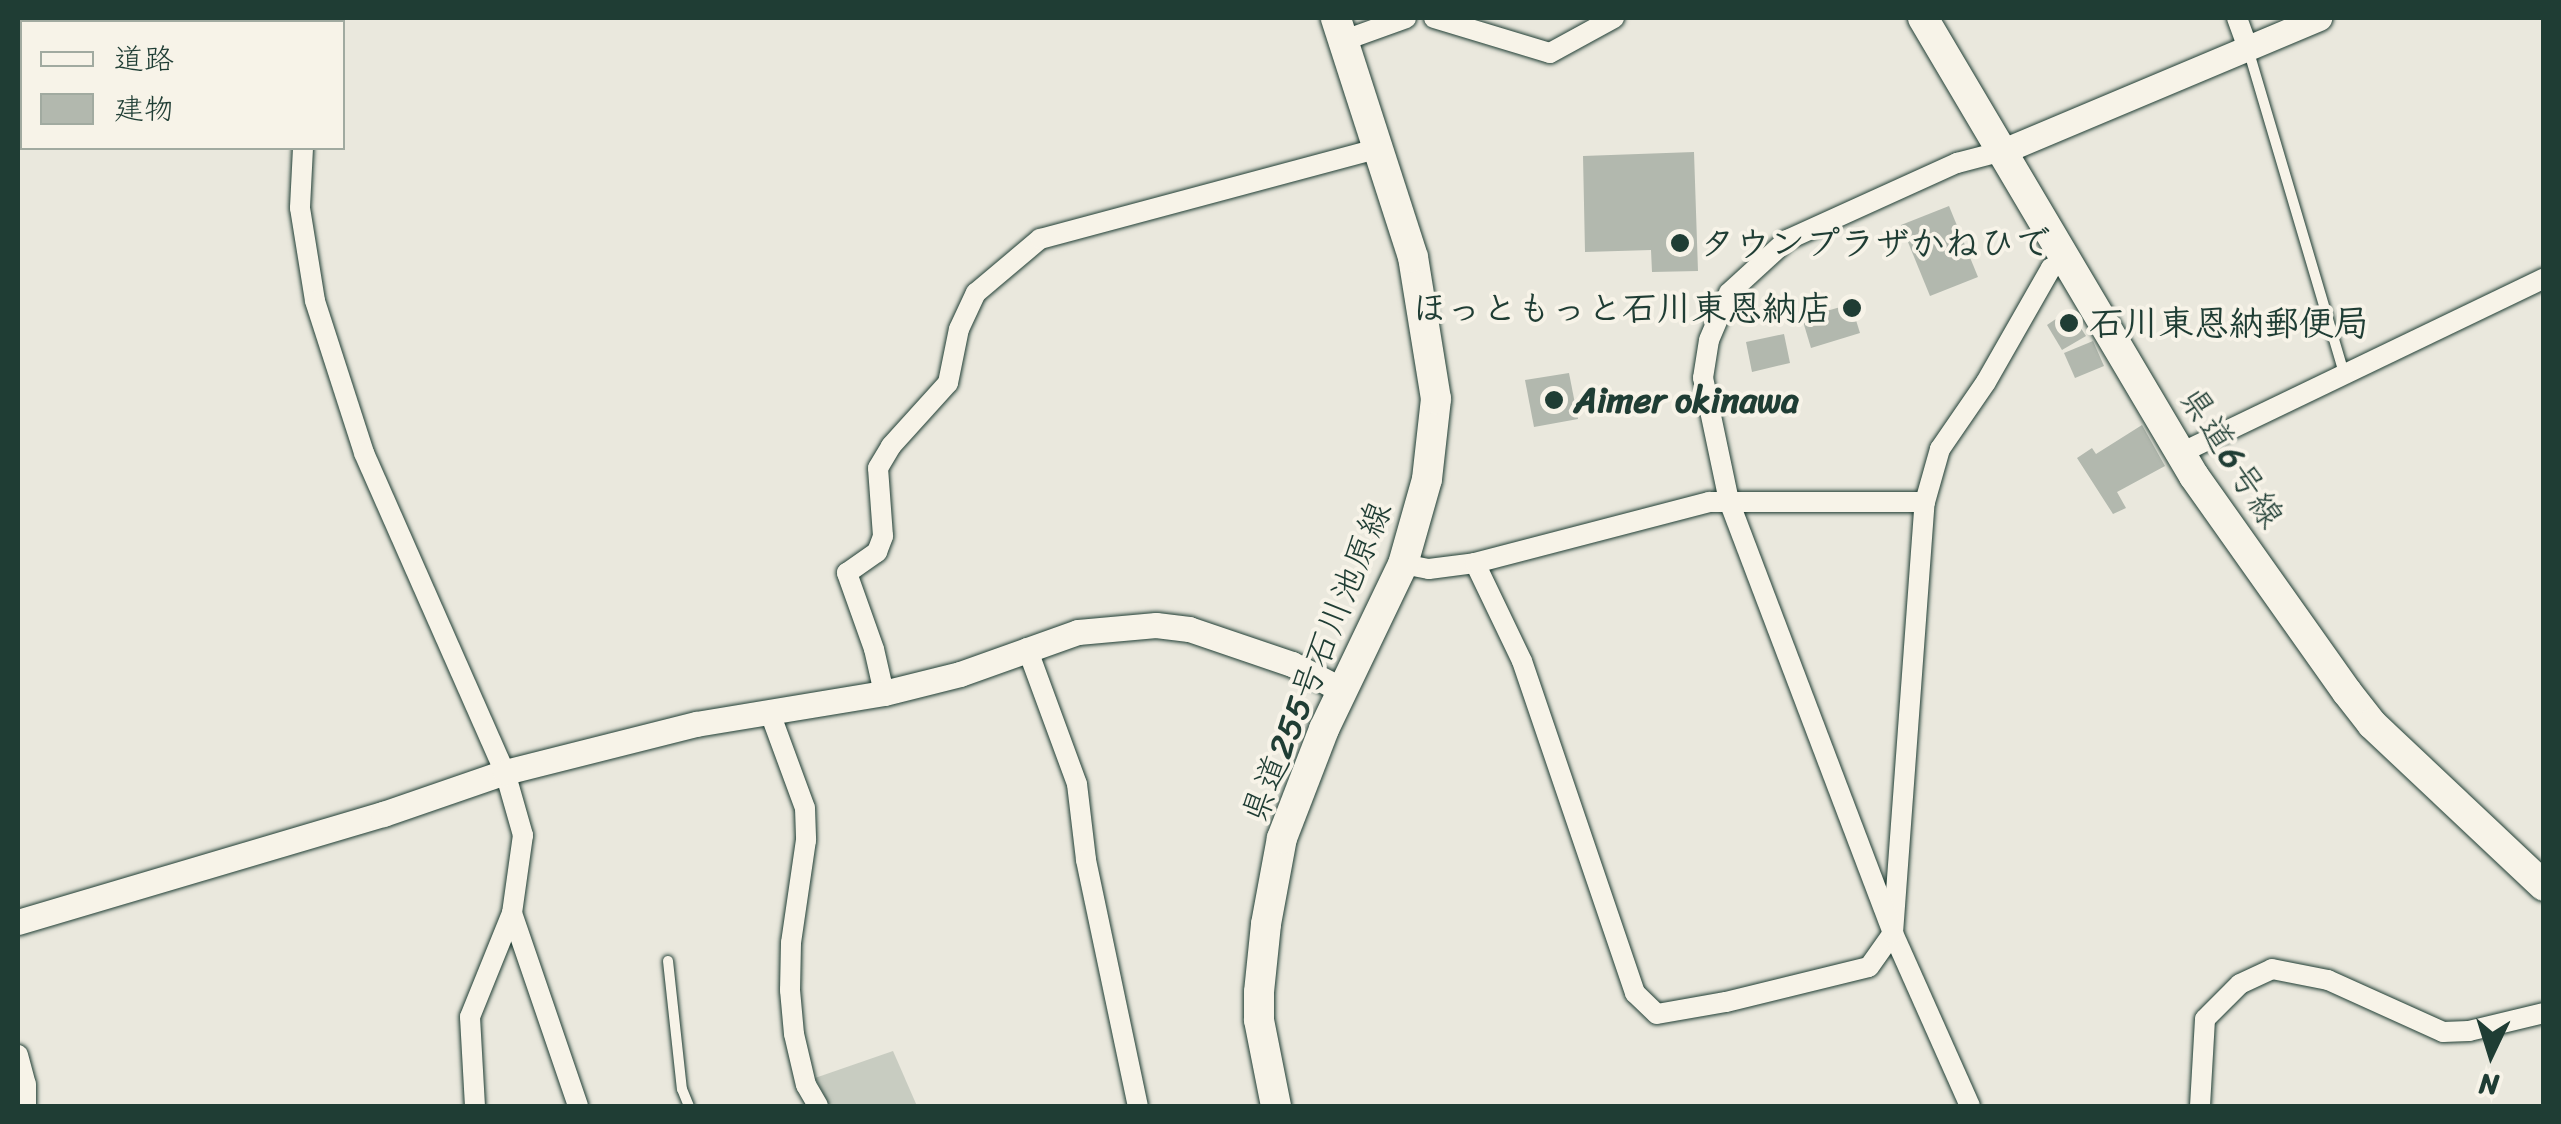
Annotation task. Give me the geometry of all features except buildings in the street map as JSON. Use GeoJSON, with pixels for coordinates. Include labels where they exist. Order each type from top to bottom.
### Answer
{"type":"FeatureCollection","features":[{"type":"Feature","properties":{"kind":"main road","name":"県道6号線"},"geometry":{"type":"LineString","coordinates":[[1923,18],[2181,453],[2372,724],[2544,886]]}},
{"type":"Feature","properties":{"kind":"main road","name":"県道255号石川池原線"},"geometry":{"type":"LineString","coordinates":[[1276,1106],[1260,1020],[1266,924],[1282,838],[1342,690],[1403,564],[1427,479],[1436,399],[1413,257],[1340,29]]}},
{"type":"Feature","properties":{"kind":"street"},"geometry":{"type":"LineString","coordinates":[[1340,29],[1406,18]]}},
{"type":"Feature","properties":{"kind":"street"},"geometry":{"type":"LineString","coordinates":[[1434,18],[1550,54],[1614,18]]}},
{"type":"Feature","properties":{"kind":"street"},"geometry":{"type":"LineString","coordinates":[[2238,18],[2248,48]]}},
{"type":"Feature","properties":{"kind":"street"},"geometry":{"type":"LineString","coordinates":[[1970,1106],[1893,933],[1729,501],[1703,378],[1710,340],[1729,294],[1787,240],[1957,163],[2003,151],[2319,18]]}},
{"type":"Feature","properties":{"kind":"street"},"geometry":{"type":"LineString","coordinates":[[884,694],[874,649],[847,572],[877,552],[883,536],[878,468],[891,446],[948,384],[959,329],[976,293],[1040,239],[1380,148]]}},
{"type":"Feature","properties":{"kind":"street"},"geometry":{"type":"LineString","coordinates":[[303,150],[300,208],[316,302],[358,434],[505,772],[523,836],[512,913],[470,1017],[475,1106]]}},
{"type":"Feature","properties":{"kind":"street"},"geometry":{"type":"LineString","coordinates":[[1475,563],[1522,661],[1635,994],[1657,1014],[1726,1002],[1870,967],[1893,933],[1925,502],[1940,449],[1986,382],[2051,268],[2068,261]]}},
{"type":"Feature","properties":{"kind":"street"},"geometry":{"type":"LineString","coordinates":[[2181,453],[2544,278]]}},
{"type":"Feature","properties":{"kind":"street"},"geometry":{"type":"LineString","coordinates":[[1403,564],[1429,569],[1475,563],[1709,502],[1925,502]]}},
{"type":"Feature","properties":{"kind":"street"},"geometry":{"type":"LineString","coordinates":[[18,922],[382,814],[505,772],[696,724],[884,694],[960,674],[1078,632],[1173,627],[1223,637],[1292,664],[1342,690]]}},
{"type":"Feature","properties":{"kind":"street"},"geometry":{"type":"LineString","coordinates":[[1027,648],[1077,784],[1086,860],[1138,1106]]}},
{"type":"Feature","properties":{"kind":"street"},"geometry":{"type":"LineString","coordinates":[[770,713],[804,808],[806,840],[790,943],[790,990],[794,1034],[806,1085],[818,1106]]}},
{"type":"Feature","properties":{"kind":"street"},"geometry":{"type":"LineString","coordinates":[[512,913],[578,1106]]}},
{"type":"Feature","properties":{"kind":"street"},"geometry":{"type":"LineString","coordinates":[[2200,1106],[2205,1019],[2240,984],[2272,970],[2328,980],[2443,1032],[2470,1031],[2544,1012]]}},
{"type":"Feature","properties":{"kind":"street"},"geometry":{"type":"LineString","coordinates":[[18,1055],[26,1084],[26,1106]]}},
{"type":"Feature","properties":{"kind":"lane"},"geometry":{"type":"LineString","coordinates":[[2248,48],[2346,376]]}},
{"type":"Feature","properties":{"kind":"lane"},"geometry":{"type":"LineString","coordinates":[[668,961],[682,1089],[689,1106]]}},
{"type":"Feature","properties":{"kind":"shaded area"},"geometry":{"type":"Polygon","coordinates":[[[893,1051],[917,1106],[830,1106],[815,1078],[893,1051]]]}},
{"type":"Feature","properties":{"kind":"place","name":"タウンプラザかねひで"},"geometry":{"type":"Point","coordinates":[1680,243]}},
{"type":"Feature","properties":{"kind":"place","name":"ほっともっと石川東恩納店"},"geometry":{"type":"Point","coordinates":[1852,308]}},
{"type":"Feature","properties":{"kind":"place","name":"石川東恩納郵便局"},"geometry":{"type":"Point","coordinates":[2069,323]}},
{"type":"Feature","properties":{"kind":"place","name":"Aimer okinawa"},"geometry":{"type":"Point","coordinates":[1554,400]}}]}
